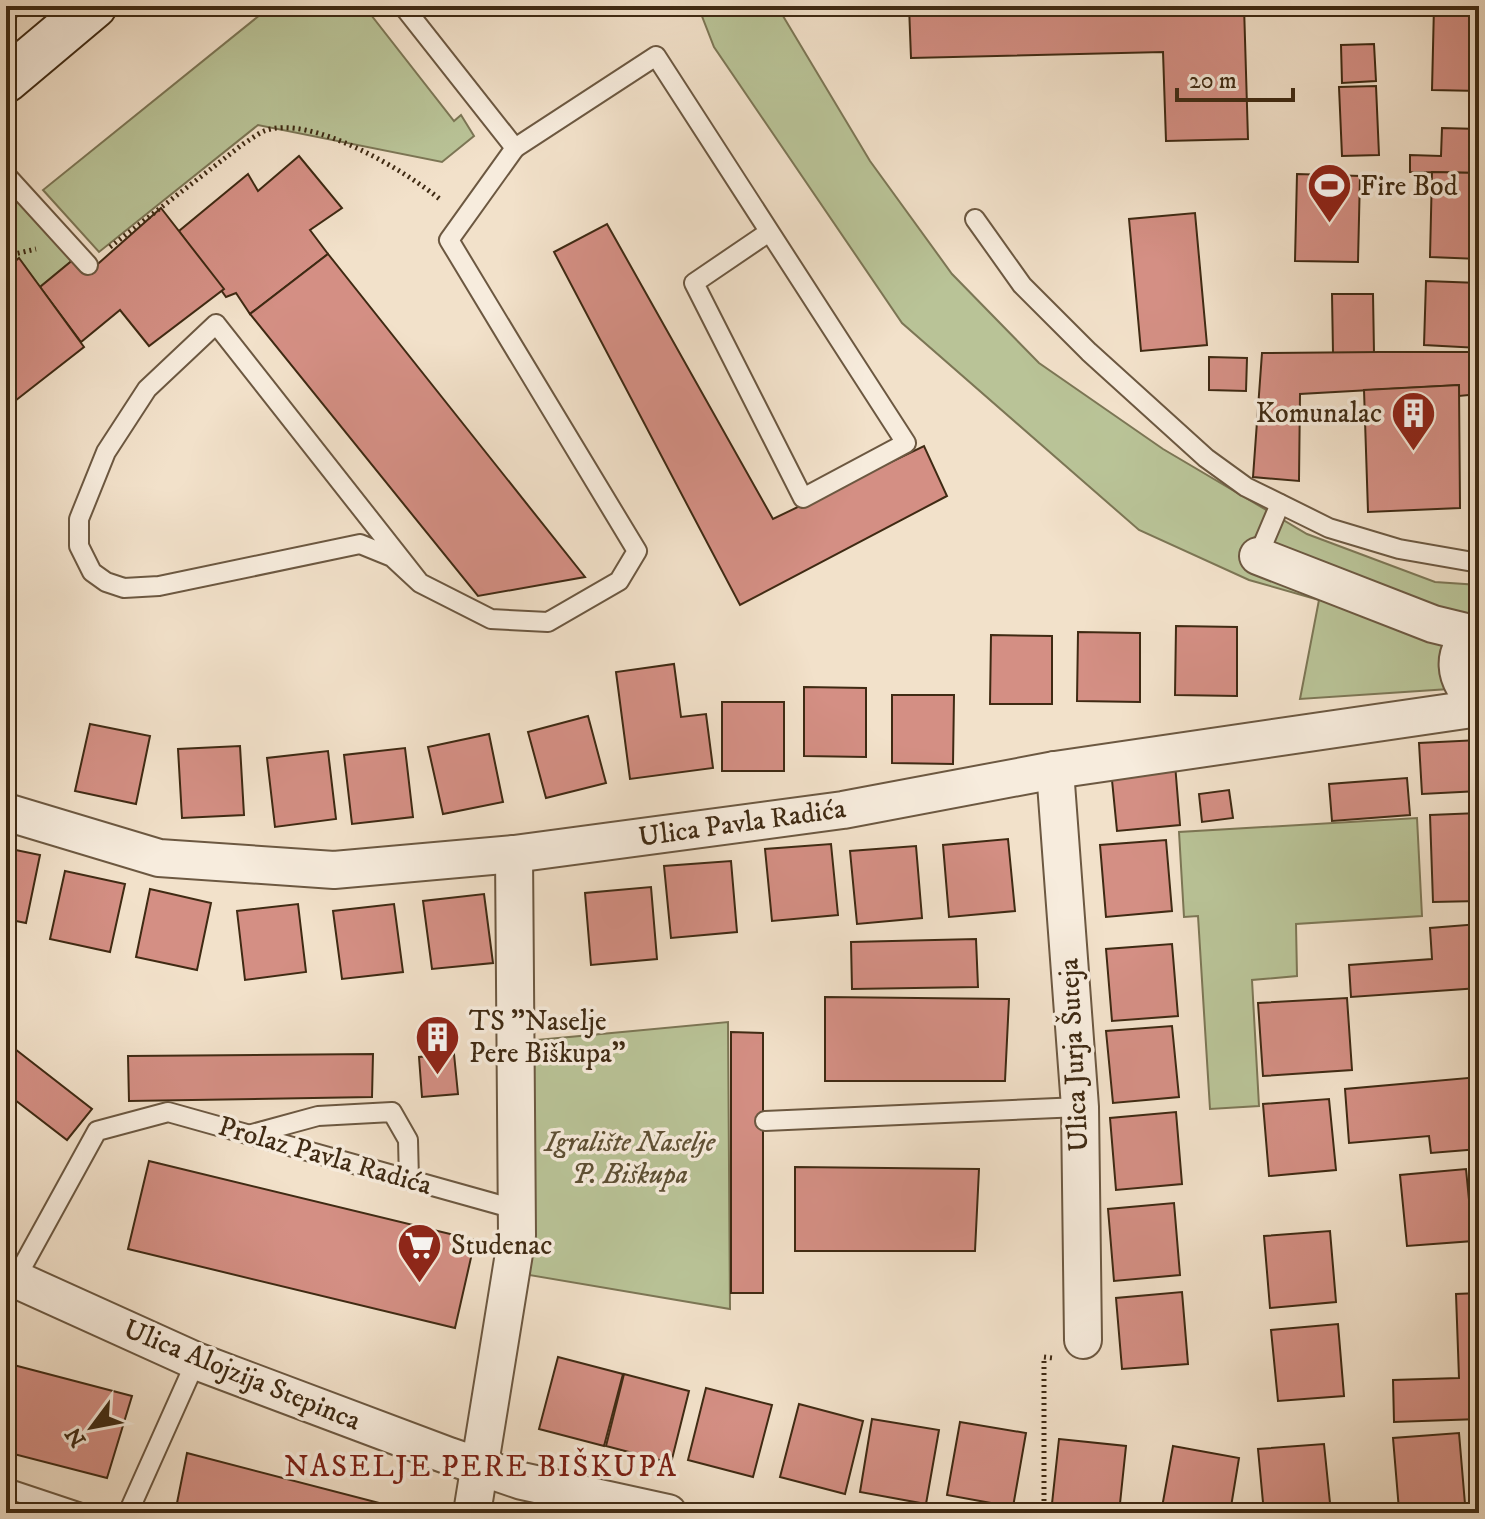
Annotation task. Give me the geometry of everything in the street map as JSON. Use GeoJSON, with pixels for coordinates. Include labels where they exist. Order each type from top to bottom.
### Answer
{"type":"FeatureCollection","features":[{"type":"Feature","properties":{"kind":"main road"},"geometry":{"type":"LineString","coordinates":[[6,80],[94,6]]}},
{"type":"Feature","properties":{"kind":"street"},"geometry":{"type":"LineString","coordinates":[[1258,556],[1433,624],[1476,632]]}},
{"type":"Feature","properties":{"kind":"street"},"geometry":{"type":"LineString","coordinates":[[1476,632],[1463,645],[1457,669],[1460,682],[1479,705]]}},
{"type":"Feature","properties":{"kind":"street","name":"Ulica Pavla Radića"},"geometry":{"type":"LineString","coordinates":[[6,812],[159,858],[334,870],[514,854],[843,810],[1055,770],[1479,705]]}},
{"type":"Feature","properties":{"kind":"street","name":"Ulica Jurja Šuteja"},"geometry":{"type":"LineString","coordinates":[[1055,770],[1080,1107],[1083,1340]]}},
{"type":"Feature","properties":{"kind":"street"},"geometry":{"type":"LineString","coordinates":[[472,1513],[517,1235],[514,854]]}},
{"type":"Feature","properties":{"kind":"street","name":"Ulica Alojzija Stepinca"},"geometry":{"type":"LineString","coordinates":[[10,1278],[196,1361],[481,1467],[522,1481],[668,1513]]}},
{"type":"Feature","properties":{"kind":"lane"},"geometry":{"type":"LineString","coordinates":[[403,6],[515,148]]}},
{"type":"Feature","properties":{"kind":"lane"},"geometry":{"type":"LineString","coordinates":[[420,583],[216,324],[147,389],[106,452],[79,519],[79,546],[92,572],[106,582],[124,588],[208,577],[360,544],[392,557],[420,583],[491,619],[548,622],[619,581],[637,551],[449,240],[515,148],[656,56],[906,443],[803,498],[694,283],[769,232]]}},
{"type":"Feature","properties":{"kind":"lane"},"geometry":{"type":"LineString","coordinates":[[6,175],[88,265]]}},
{"type":"Feature","properties":{"kind":"lane"},"geometry":{"type":"LineString","coordinates":[[975,219],[1022,285],[1089,352],[1206,458],[1246,487],[1329,528],[1399,549],[1479,563]]}},
{"type":"Feature","properties":{"kind":"lane"},"geometry":{"type":"LineString","coordinates":[[1258,556],[1280,504]]}},
{"type":"Feature","properties":{"kind":"lane"},"geometry":{"type":"LineString","coordinates":[[765,1121],[1080,1107]]}},
{"type":"Feature","properties":{"kind":"lane","name":"Prolaz Pavla Radića"},"geometry":{"type":"LineString","coordinates":[[10,1278],[97,1131],[168,1112],[518,1210]]}},
{"type":"Feature","properties":{"kind":"lane"},"geometry":{"type":"LineString","coordinates":[[249,1135],[318,1116],[392,1112],[408,1140],[409,1180]]}},
{"type":"Feature","properties":{"kind":"lane"},"geometry":{"type":"LineString","coordinates":[[128,1513],[196,1361]]}},
{"type":"Feature","properties":{"kind":"lane"},"geometry":{"type":"LineString","coordinates":[[6,1488],[81,1513]]}},
{"type":"Feature","properties":{"kind":"path"},"geometry":{"type":"LineString","coordinates":[[88,265],[243,144],[266,130],[298,129],[353,145],[416,179],[463,220]]}},
{"type":"Feature","properties":{"kind":"path"},"geometry":{"type":"LineString","coordinates":[[1044,1513],[1044,1357],[1082,1360],[1083,1340]]}},
{"type":"Feature","properties":{"kind":"green space"},"geometry":{"type":"Polygon","coordinates":[[[271,6],[364,6],[454,121],[461,115],[474,136],[442,162],[258,125],[99,252],[43,190],[271,6]]]}},
{"type":"Feature","properties":{"kind":"green space"},"geometry":{"type":"Polygon","coordinates":[[[698,6],[777,6],[870,161],[952,274],[1039,363],[1163,449],[1307,534],[1435,582],[1479,585],[1479,687],[1300,699],[1319,600],[1249,580],[1139,530],[902,323],[714,47],[698,6]]]}},
{"type":"Feature","properties":{"kind":"green space"},"geometry":{"type":"Polygon","coordinates":[[[6,175],[80,254],[40,287],[19,259],[6,269],[6,175]]]}},
{"type":"Feature","properties":{"kind":"green space"},"geometry":{"type":"Polygon","coordinates":[[[1417,818],[1422,916],[1296,924],[1297,976],[1252,980],[1259,1106],[1210,1109],[1198,916],[1184,917],[1179,832],[1417,818]]]}},
{"type":"Feature","properties":{"kind":"green space","name":"Igralište Naselje P. Biškupa"},"geometry":{"type":"Polygon","coordinates":[[[728,1022],[730,1309],[529,1275],[527,1041],[728,1022]]]}},
{"type":"Feature","properties":{"kind":"building"},"geometry":{"type":"Polygon","coordinates":[[[6,6],[29,6],[14,19],[6,6]]]}},
{"type":"Feature","properties":{"kind":"building"},"geometry":{"type":"Polygon","coordinates":[[[909,6],[1244,6],[1248,139],[1166,141],[1163,52],[911,58],[909,6]]]}},
{"type":"Feature","properties":{"kind":"building"},"geometry":{"type":"Polygon","coordinates":[[[1434,6],[1479,6],[1479,91],[1432,90],[1434,6]]]}},
{"type":"Feature","properties":{"kind":"building"},"geometry":{"type":"Polygon","coordinates":[[[1374,44],[1376,81],[1342,83],[1341,45],[1374,44]]]}},
{"type":"Feature","properties":{"kind":"building"},"geometry":{"type":"Polygon","coordinates":[[[1376,86],[1379,155],[1342,156],[1339,87],[1376,86]]]}},
{"type":"Feature","properties":{"kind":"building"},"geometry":{"type":"Polygon","coordinates":[[[1442,128],[1479,129],[1479,173],[1410,172],[1410,155],[1441,156],[1442,128]]]}},
{"type":"Feature","properties":{"kind":"building"},"geometry":{"type":"Polygon","coordinates":[[[299,156],[342,208],[310,230],[328,254],[250,314],[236,293],[226,297],[179,231],[248,174],[258,191],[299,156]]]}},
{"type":"Feature","properties":{"kind":"building"},"geometry":{"type":"Polygon","coordinates":[[[1432,172],[1479,173],[1479,259],[1430,257],[1432,172]]]}},
{"type":"Feature","properties":{"kind":"building"},"geometry":{"type":"Polygon","coordinates":[[[1297,174],[1360,176],[1358,262],[1295,261],[1297,174]]]}},
{"type":"Feature","properties":{"kind":"building"},"geometry":{"type":"Polygon","coordinates":[[[161,208],[224,289],[149,346],[120,310],[81,342],[40,287],[80,254],[91,270],[161,208]]]}},
{"type":"Feature","properties":{"kind":"building"},"geometry":{"type":"Polygon","coordinates":[[[1195,213],[1207,345],[1141,351],[1129,219],[1195,213]]]}},
{"type":"Feature","properties":{"kind":"building"},"geometry":{"type":"Polygon","coordinates":[[[607,224],[773,519],[924,446],[947,496],[740,605],[554,252],[607,224]]]}},
{"type":"Feature","properties":{"kind":"building"},"geometry":{"type":"Polygon","coordinates":[[[328,254],[585,577],[478,596],[250,314],[328,254]]]}},
{"type":"Feature","properties":{"kind":"building"},"geometry":{"type":"Polygon","coordinates":[[[19,258],[84,347],[6,408],[6,269],[19,258]]]}},
{"type":"Feature","properties":{"kind":"building"},"geometry":{"type":"Polygon","coordinates":[[[1426,281],[1479,283],[1479,348],[1424,345],[1426,281]]]}},
{"type":"Feature","properties":{"kind":"building"},"geometry":{"type":"Polygon","coordinates":[[[1332,294],[1373,294],[1374,353],[1333,353],[1332,294]]]}},
{"type":"Feature","properties":{"kind":"building"},"geometry":{"type":"Polygon","coordinates":[[[1479,352],[1479,394],[1459,396],[1459,385],[1300,394],[1299,481],[1253,477],[1262,353],[1479,352]]]}},
{"type":"Feature","properties":{"kind":"building"},"geometry":{"type":"Polygon","coordinates":[[[1209,357],[1247,358],[1246,391],[1209,390],[1209,357]]]}},
{"type":"Feature","properties":{"kind":"building","name":"Komunalac"},"geometry":{"type":"Polygon","coordinates":[[[1459,385],[1460,508],[1368,512],[1364,390],[1459,385]]]}},
{"type":"Feature","properties":{"kind":"building"},"geometry":{"type":"Polygon","coordinates":[[[1176,626],[1237,627],[1237,696],[1175,695],[1176,626]]]}},
{"type":"Feature","properties":{"kind":"building"},"geometry":{"type":"Polygon","coordinates":[[[1078,632],[1140,633],[1140,702],[1077,701],[1078,632]]]}},
{"type":"Feature","properties":{"kind":"building"},"geometry":{"type":"Polygon","coordinates":[[[991,635],[1052,636],[1052,704],[990,704],[991,635]]]}},
{"type":"Feature","properties":{"kind":"building"},"geometry":{"type":"Polygon","coordinates":[[[674,664],[681,717],[706,714],[713,768],[630,779],[616,672],[674,664]]]}},
{"type":"Feature","properties":{"kind":"building"},"geometry":{"type":"Polygon","coordinates":[[[804,687],[866,688],[866,757],[804,756],[804,687]]]}},
{"type":"Feature","properties":{"kind":"building"},"geometry":{"type":"Polygon","coordinates":[[[892,695],[954,695],[953,764],[892,763],[892,695]]]}},
{"type":"Feature","properties":{"kind":"building"},"geometry":{"type":"Polygon","coordinates":[[[722,702],[784,702],[784,771],[722,771],[722,702]]]}},
{"type":"Feature","properties":{"kind":"building"},"geometry":{"type":"Polygon","coordinates":[[[588,716],[606,783],[546,798],[528,732],[588,716]]]}},
{"type":"Feature","properties":{"kind":"building"},"geometry":{"type":"Polygon","coordinates":[[[90,724],[150,736],[136,804],[75,791],[90,724]]]}},
{"type":"Feature","properties":{"kind":"building"},"geometry":{"type":"Polygon","coordinates":[[[489,734],[503,802],[443,814],[428,747],[489,734]]]}},
{"type":"Feature","properties":{"kind":"building"},"geometry":{"type":"Polygon","coordinates":[[[1479,740],[1479,791],[1422,794],[1419,743],[1479,740]]]}},
{"type":"Feature","properties":{"kind":"building"},"geometry":{"type":"Polygon","coordinates":[[[240,746],[244,815],[182,818],[178,749],[240,746]]]}},
{"type":"Feature","properties":{"kind":"building"},"geometry":{"type":"Polygon","coordinates":[[[405,748],[413,817],[352,824],[344,755],[405,748]]]}},
{"type":"Feature","properties":{"kind":"building"},"geometry":{"type":"Polygon","coordinates":[[[328,751],[336,819],[275,827],[267,758],[328,751]]]}},
{"type":"Feature","properties":{"kind":"building"},"geometry":{"type":"Polygon","coordinates":[[[1175,764],[1180,825],[1117,831],[1111,770],[1175,764]]]}},
{"type":"Feature","properties":{"kind":"building"},"geometry":{"type":"Polygon","coordinates":[[[1407,778],[1410,815],[1332,821],[1329,784],[1407,778]]]}},
{"type":"Feature","properties":{"kind":"building"},"geometry":{"type":"Polygon","coordinates":[[[1229,790],[1233,818],[1202,822],[1199,794],[1229,790]]]}},
{"type":"Feature","properties":{"kind":"building"},"geometry":{"type":"Polygon","coordinates":[[[1479,813],[1479,901],[1433,902],[1430,815],[1479,813]]]}},
{"type":"Feature","properties":{"kind":"building"},"geometry":{"type":"Polygon","coordinates":[[[1008,839],[1015,911],[949,917],[943,845],[1008,839]]]}},
{"type":"Feature","properties":{"kind":"building"},"geometry":{"type":"Polygon","coordinates":[[[1166,840],[1172,911],[1106,917],[1100,845],[1166,840]]]}},
{"type":"Feature","properties":{"kind":"building"},"geometry":{"type":"Polygon","coordinates":[[[831,844],[838,915],[772,921],[765,849],[831,844]]]}},
{"type":"Feature","properties":{"kind":"building"},"geometry":{"type":"Polygon","coordinates":[[[916,846],[922,918],[857,924],[850,851],[916,846]]]}},
{"type":"Feature","properties":{"kind":"building"},"geometry":{"type":"Polygon","coordinates":[[[6,848],[40,855],[26,923],[6,919],[6,848]]]}},
{"type":"Feature","properties":{"kind":"building"},"geometry":{"type":"Polygon","coordinates":[[[731,861],[737,932],[671,938],[664,866],[731,861]]]}},
{"type":"Feature","properties":{"kind":"building"},"geometry":{"type":"Polygon","coordinates":[[[65,871],[125,884],[110,952],[50,939],[65,871]]]}},
{"type":"Feature","properties":{"kind":"building"},"geometry":{"type":"Polygon","coordinates":[[[651,887],[657,959],[591,965],[585,893],[651,887]]]}},
{"type":"Feature","properties":{"kind":"building"},"geometry":{"type":"Polygon","coordinates":[[[150,889],[211,903],[197,970],[136,957],[150,889]]]}},
{"type":"Feature","properties":{"kind":"building"},"geometry":{"type":"Polygon","coordinates":[[[484,894],[493,963],[432,969],[423,901],[484,894]]]}},
{"type":"Feature","properties":{"kind":"building"},"geometry":{"type":"Polygon","coordinates":[[[298,904],[306,972],[245,980],[237,911],[298,904]]]}},
{"type":"Feature","properties":{"kind":"building"},"geometry":{"type":"Polygon","coordinates":[[[394,904],[403,972],[342,979],[333,911],[394,904]]]}},
{"type":"Feature","properties":{"kind":"building"},"geometry":{"type":"Polygon","coordinates":[[[1479,924],[1479,988],[1351,997],[1349,965],[1432,959],[1430,928],[1479,924]]]}},
{"type":"Feature","properties":{"kind":"building"},"geometry":{"type":"Polygon","coordinates":[[[976,939],[978,987],[852,989],[851,942],[976,939]]]}},
{"type":"Feature","properties":{"kind":"building"},"geometry":{"type":"Polygon","coordinates":[[[1172,944],[1178,1016],[1112,1021],[1106,949],[1172,944]]]}},
{"type":"Feature","properties":{"kind":"building"},"geometry":{"type":"Polygon","coordinates":[[[825,997],[1009,999],[1005,1081],[825,1081],[825,997]]]}},
{"type":"Feature","properties":{"kind":"building"},"geometry":{"type":"Polygon","coordinates":[[[1347,998],[1352,1070],[1263,1076],[1258,1003],[1347,998]]]}},
{"type":"Feature","properties":{"kind":"building"},"geometry":{"type":"Polygon","coordinates":[[[1172,1026],[1179,1097],[1113,1103],[1106,1031],[1172,1026]]]}},
{"type":"Feature","properties":{"kind":"building"},"geometry":{"type":"Polygon","coordinates":[[[731,1032],[763,1033],[763,1293],[731,1293],[731,1032]]]}},
{"type":"Feature","properties":{"kind":"building"},"geometry":{"type":"Polygon","coordinates":[[[6,1042],[92,1109],[67,1140],[6,1093],[6,1042]]]}},
{"type":"Feature","properties":{"kind":"building"},"geometry":{"type":"Polygon","coordinates":[[[373,1054],[372,1097],[129,1101],[128,1056],[373,1054]]]}},
{"type":"Feature","properties":{"kind":"building","name":"TS \"Naselje Pere Biškupa\""},"geometry":{"type":"Polygon","coordinates":[[[454,1054],[458,1094],[422,1097],[419,1057],[454,1054]]]}},
{"type":"Feature","properties":{"kind":"building"},"geometry":{"type":"Polygon","coordinates":[[[1479,1077],[1479,1149],[1431,1153],[1429,1136],[1349,1143],[1345,1089],[1479,1077]]]}},
{"type":"Feature","properties":{"kind":"building"},"geometry":{"type":"Polygon","coordinates":[[[1329,1099],[1336,1170],[1269,1176],[1263,1104],[1329,1099]]]}},
{"type":"Feature","properties":{"kind":"building"},"geometry":{"type":"Polygon","coordinates":[[[1176,1112],[1182,1184],[1116,1190],[1110,1118],[1176,1112]]]}},
{"type":"Feature","properties":{"kind":"building"},"geometry":{"type":"Polygon","coordinates":[[[149,1161],[475,1240],[455,1328],[128,1249],[149,1161]]]}},
{"type":"Feature","properties":{"kind":"building"},"geometry":{"type":"Polygon","coordinates":[[[795,1167],[979,1169],[975,1251],[795,1251],[795,1167]]]}},
{"type":"Feature","properties":{"kind":"building"},"geometry":{"type":"Polygon","coordinates":[[[1466,1169],[1473,1241],[1407,1246],[1400,1175],[1466,1169]]]}},
{"type":"Feature","properties":{"kind":"building"},"geometry":{"type":"Polygon","coordinates":[[[1174,1203],[1180,1275],[1114,1281],[1108,1209],[1174,1203]]]}},
{"type":"Feature","properties":{"kind":"building"},"geometry":{"type":"Polygon","coordinates":[[[1330,1231],[1336,1302],[1270,1308],[1264,1236],[1330,1231]]]}},
{"type":"Feature","properties":{"kind":"building"},"geometry":{"type":"Polygon","coordinates":[[[1182,1292],[1188,1364],[1122,1369],[1116,1298],[1182,1292]]]}},
{"type":"Feature","properties":{"kind":"building"},"geometry":{"type":"Polygon","coordinates":[[[1479,1293],[1479,1419],[1394,1422],[1393,1380],[1459,1378],[1456,1294],[1479,1293]]]}},
{"type":"Feature","properties":{"kind":"building"},"geometry":{"type":"Polygon","coordinates":[[[1338,1324],[1344,1396],[1278,1401],[1271,1330],[1338,1324]]]}},
{"type":"Feature","properties":{"kind":"building"},"geometry":{"type":"Polygon","coordinates":[[[558,1357],[623,1374],[604,1446],[539,1429],[558,1357]]]}},
{"type":"Feature","properties":{"kind":"building"},"geometry":{"type":"Polygon","coordinates":[[[6,1363],[132,1396],[107,1478],[6,1452],[6,1363]]]}},
{"type":"Feature","properties":{"kind":"building"},"geometry":{"type":"Polygon","coordinates":[[[624,1374],[689,1391],[671,1463],[606,1446],[624,1374]]]}},
{"type":"Feature","properties":{"kind":"building"},"geometry":{"type":"Polygon","coordinates":[[[706,1388],[772,1405],[753,1477],[688,1460],[706,1388]]]}},
{"type":"Feature","properties":{"kind":"building"},"geometry":{"type":"Polygon","coordinates":[[[799,1404],[863,1421],[845,1494],[780,1477],[799,1404]]]}},
{"type":"Feature","properties":{"kind":"building"},"geometry":{"type":"Polygon","coordinates":[[[872,1419],[939,1430],[926,1504],[860,1492],[872,1419]]]}},
{"type":"Feature","properties":{"kind":"building"},"geometry":{"type":"Polygon","coordinates":[[[960,1422],[1026,1433],[1013,1507],[947,1495],[960,1422]]]}},
{"type":"Feature","properties":{"kind":"building"},"geometry":{"type":"Polygon","coordinates":[[[1459,1433],[1465,1504],[1399,1510],[1393,1438],[1459,1433]]]}},
{"type":"Feature","properties":{"kind":"building"},"geometry":{"type":"Polygon","coordinates":[[[1059,1439],[1126,1446],[1119,1513],[1051,1513],[1059,1439]]]}},
{"type":"Feature","properties":{"kind":"building"},"geometry":{"type":"Polygon","coordinates":[[[1324,1444],[1331,1513],[1264,1513],[1258,1449],[1324,1444]]]}},
{"type":"Feature","properties":{"kind":"building"},"geometry":{"type":"Polygon","coordinates":[[[1173,1446],[1239,1458],[1230,1513],[1161,1513],[1173,1446]]]}},
{"type":"Feature","properties":{"kind":"building"},"geometry":{"type":"Polygon","coordinates":[[[187,1453],[410,1511],[175,1513],[187,1453]]]}},
{"type":"Feature","properties":{"kind":"place","name":"Fire Bod"},"geometry":{"type":"Point","coordinates":[1329,225]}},
{"type":"Feature","properties":{"kind":"place","name":"Komunalac"},"geometry":{"type":"Point","coordinates":[1413,452]}},
{"type":"Feature","properties":{"kind":"place","name":"TS \"Naselje Pere Biškupa\""},"geometry":{"type":"Point","coordinates":[438,1076]}},
{"type":"Feature","properties":{"kind":"place","name":"Studenac"},"geometry":{"type":"Point","coordinates":[420,1284]}},
{"type":"Feature","properties":{"kind":"district","name":"NASELJE PERE BIŠKUPA"},"geometry":{"type":"Point","coordinates":[481,1467]}}]}
